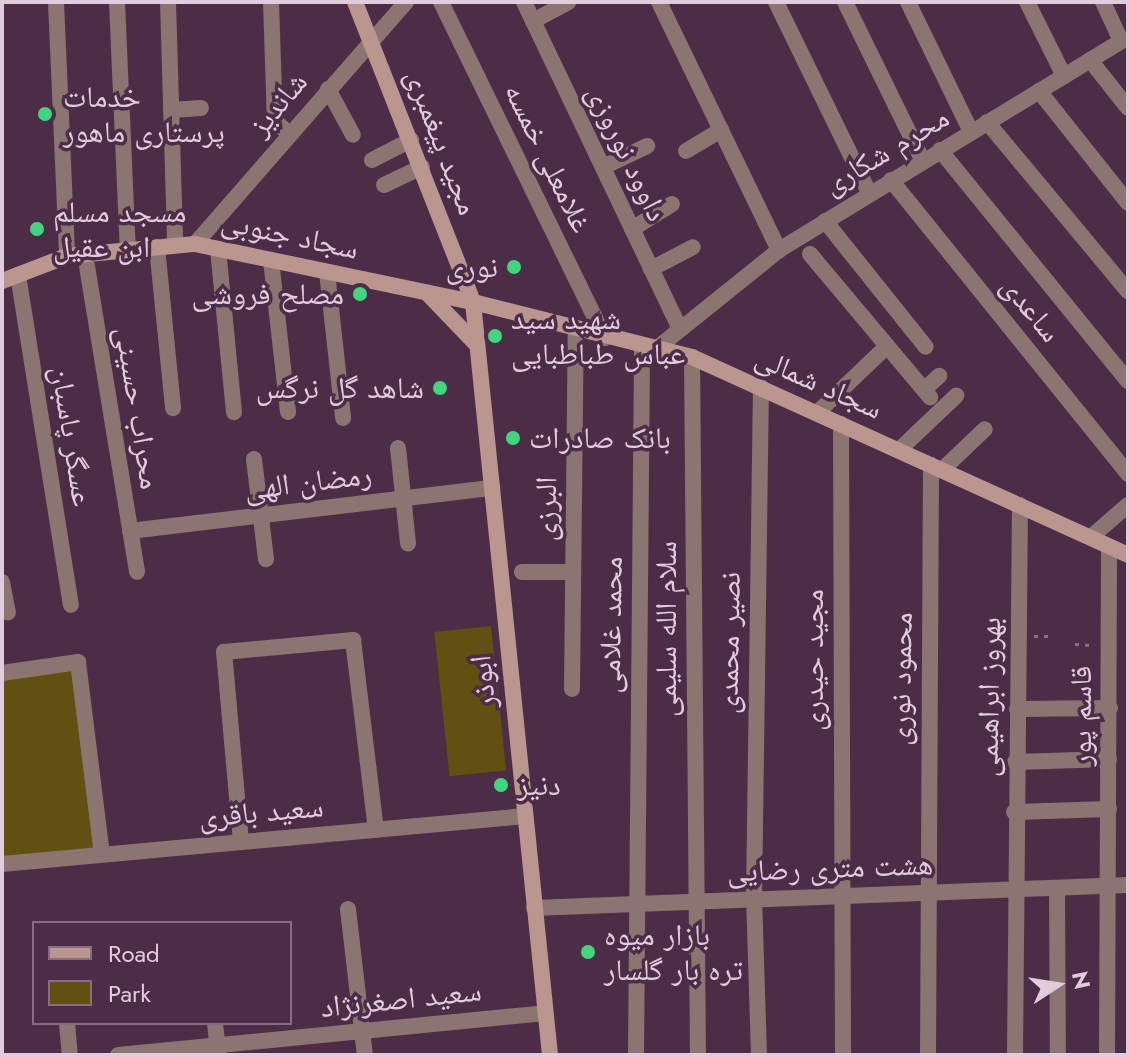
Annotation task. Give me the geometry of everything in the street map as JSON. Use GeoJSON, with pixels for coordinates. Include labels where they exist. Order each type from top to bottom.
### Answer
{"type":"FeatureCollection","features":[{"type":"Feature","properties":{"kind":"main road","name":"مجید پیغمبری"},"geometry":{"type":"LineString","coordinates":[[355,2],[372,37],[473,302]]}},
{"type":"Feature","properties":{"kind":"main road","name":"سجاد جنوبی"},"geometry":{"type":"LineString","coordinates":[[10,278],[67,256],[195,244],[473,302]]}},
{"type":"Feature","properties":{"kind":"main road"},"geometry":{"type":"LineString","coordinates":[[427,293],[477,345]]}},
{"type":"Feature","properties":{"kind":"main road","name":"سجاد شمالی"},"geometry":{"type":"LineString","coordinates":[[473,302],[576,331],[692,357],[1128,555]]}},
{"type":"Feature","properties":{"kind":"main road","name":"ابوذر"},"geometry":{"type":"LineString","coordinates":[[473,302],[550,1055]]}},
{"type":"Feature","properties":{"kind":"street"},"geometry":{"type":"LineString","coordinates":[[56,2],[67,256]]}},
{"type":"Feature","properties":{"kind":"street"},"geometry":{"type":"LineString","coordinates":[[117,2],[128,249]]}},
{"type":"Feature","properties":{"kind":"street"},"geometry":{"type":"LineString","coordinates":[[168,2],[175,245]]}},
{"type":"Feature","properties":{"kind":"street"},"geometry":{"type":"LineString","coordinates":[[271,2],[275,121],[289,134]]}},
{"type":"Feature","properties":{"kind":"street","name":"شاندیز"},"geometry":{"type":"LineString","coordinates":[[195,244],[372,37],[406,2]]}},
{"type":"Feature","properties":{"kind":"street","name":"غلامعلی خمسه"},"geometry":{"type":"LineString","coordinates":[[441,2],[605,338]]}},
{"type":"Feature","properties":{"kind":"street","name":"داوود نوروزی"},"geometry":{"type":"LineString","coordinates":[[524,2],[679,327]]}},
{"type":"Feature","properties":{"kind":"street"},"geometry":{"type":"LineString","coordinates":[[533,21],[568,2]]}},
{"type":"Feature","properties":{"kind":"street"},"geometry":{"type":"LineString","coordinates":[[659,2],[779,250]]}},
{"type":"Feature","properties":{"kind":"street"},"geometry":{"type":"LineString","coordinates":[[776,2],[869,193]]}},
{"type":"Feature","properties":{"kind":"street"},"geometry":{"type":"LineString","coordinates":[[845,2],[923,161]]}},
{"type":"Feature","properties":{"kind":"street"},"geometry":{"type":"LineString","coordinates":[[908,2],[971,132]]}},
{"type":"Feature","properties":{"kind":"street"},"geometry":{"type":"LineString","coordinates":[[1027,2],[1064,76]]}},
{"type":"Feature","properties":{"kind":"street","name":"محرم شکاری"},"geometry":{"type":"LineString","coordinates":[[649,348],[779,250],[1121,41],[1103,2]]}},
{"type":"Feature","properties":{"kind":"street"},"geometry":{"type":"LineString","coordinates":[[1090,60],[1125,97]]}},
{"type":"Feature","properties":{"kind":"street"},"geometry":{"type":"LineString","coordinates":[[328,89],[353,135]]}},
{"type":"Feature","properties":{"kind":"street"},"geometry":{"type":"LineString","coordinates":[[1039,91],[1128,203]]}},
{"type":"Feature","properties":{"kind":"street"},"geometry":{"type":"LineString","coordinates":[[171,110],[201,108]]}},
{"type":"Feature","properties":{"kind":"street"},"geometry":{"type":"LineString","coordinates":[[987,122],[1128,291]]}},
{"type":"Feature","properties":{"kind":"street"},"geometry":{"type":"LineString","coordinates":[[686,151],[721,130]]}},
{"type":"Feature","properties":{"kind":"street"},"geometry":{"type":"LineString","coordinates":[[372,160],[411,140]]}},
{"type":"Feature","properties":{"kind":"street"},"geometry":{"type":"LineString","coordinates":[[603,167],[647,146]]}},
{"type":"Feature","properties":{"kind":"street"},"geometry":{"type":"LineString","coordinates":[[940,150],[1128,381]]}},
{"type":"Feature","properties":{"kind":"street"},"geometry":{"type":"LineString","coordinates":[[384,185],[422,167]]}},
{"type":"Feature","properties":{"kind":"street","name":"ساعدی"},"geometry":{"type":"LineString","coordinates":[[891,180],[1128,474]]}},
{"type":"Feature","properties":{"kind":"street"},"geometry":{"type":"LineString","coordinates":[[632,229],[672,204]]}},
{"type":"Feature","properties":{"kind":"street"},"geometry":{"type":"LineString","coordinates":[[825,221],[926,347]]}},
{"type":"Feature","properties":{"kind":"street"},"geometry":{"type":"LineString","coordinates":[[157,247],[173,408]]}},
{"type":"Feature","properties":{"kind":"street"},"geometry":{"type":"LineString","coordinates":[[651,269],[693,247]]}},
{"type":"Feature","properties":{"kind":"street"},"geometry":{"type":"LineString","coordinates":[[218,249],[234,412]]}},
{"type":"Feature","properties":{"kind":"street","name":"محراب حسینی"},"geometry":{"type":"LineString","coordinates":[[85,254],[137,572]]}},
{"type":"Feature","properties":{"kind":"street"},"geometry":{"type":"LineString","coordinates":[[810,254],[927,394],[939,376]]}},
{"type":"Feature","properties":{"kind":"street"},"geometry":{"type":"LineString","coordinates":[[271,260],[288,412]]}},
{"type":"Feature","properties":{"kind":"street"},"geometry":{"type":"LineString","coordinates":[[327,272],[343,418]]}},
{"type":"Feature","properties":{"kind":"street","name":"عسگر پاسبان"},"geometry":{"type":"LineString","coordinates":[[10,278],[71,605]]}},
{"type":"Feature","properties":{"kind":"street","name":"البرزی"},"geometry":{"type":"LineString","coordinates":[[572,689],[576,331]]}},
{"type":"Feature","properties":{"kind":"street"},"geometry":{"type":"LineString","coordinates":[[817,413],[887,346]]}},
{"type":"Feature","properties":{"kind":"street","name":"محمد غلامی"},"geometry":{"type":"LineString","coordinates":[[636,1055],[636,904],[649,348]]}},
{"type":"Feature","properties":{"kind":"street","name":"سلام الله سلیمی"},"geometry":{"type":"LineString","coordinates":[[692,357],[698,1055]]}},
{"type":"Feature","properties":{"kind":"street","name":"نصیر محمدی"},"geometry":{"type":"LineString","coordinates":[[759,1055],[754,899],[761,387]]}},
{"type":"Feature","properties":{"kind":"street"},"geometry":{"type":"LineString","coordinates":[[899,450],[956,396]]}},
{"type":"Feature","properties":{"kind":"street","name":"مجید حیدری"},"geometry":{"type":"LineString","coordinates":[[841,424],[840,896],[843,1055]]}},
{"type":"Feature","properties":{"kind":"street"},"geometry":{"type":"LineString","coordinates":[[936,468],[985,429]]}},
{"type":"Feature","properties":{"kind":"street"},"geometry":{"type":"LineString","coordinates":[[398,448],[408,543]]}},
{"type":"Feature","properties":{"kind":"street"},"geometry":{"type":"LineString","coordinates":[[254,459],[266,559]]}},
{"type":"Feature","properties":{"kind":"street","name":"محمود نوری"},"geometry":{"type":"LineString","coordinates":[[928,1055],[926,893],[936,468]]}},
{"type":"Feature","properties":{"kind":"street","name":"رمضان الهی"},"geometry":{"type":"LineString","coordinates":[[130,531],[492,488]]}},
{"type":"Feature","properties":{"kind":"street","name":"بهروز ابراهیمی"},"geometry":{"type":"LineString","coordinates":[[1015,1055],[1013,890],[1020,505]]}},
{"type":"Feature","properties":{"kind":"street"},"geometry":{"type":"LineString","coordinates":[[1091,537],[1128,505]]}},
{"type":"Feature","properties":{"kind":"street","name":"قاسم پور"},"geometry":{"type":"LineString","coordinates":[[1107,1055],[1109,547]]}},
{"type":"Feature","properties":{"kind":"street"},"geometry":{"type":"LineString","coordinates":[[522,572],[573,572]]}},
{"type":"Feature","properties":{"kind":"street"},"geometry":{"type":"LineString","coordinates":[[2,582],[8,612]]}},
{"type":"Feature","properties":{"kind":"street"},"geometry":{"type":"LineString","coordinates":[[241,842],[224,652],[353,640],[376,830]]}},
{"type":"Feature","properties":{"kind":"street"},"geometry":{"type":"LineString","coordinates":[[2,673],[78,662],[102,855]]}},
{"type":"Feature","properties":{"kind":"street"},"geometry":{"type":"LineString","coordinates":[[1017,709],[1110,708]]}},
{"type":"Feature","properties":{"kind":"street"},"geometry":{"type":"LineString","coordinates":[[1015,762],[1109,759]]}},
{"type":"Feature","properties":{"kind":"street"},"geometry":{"type":"LineString","coordinates":[[1014,812],[1109,809]]}},
{"type":"Feature","properties":{"kind":"street","name":"سعید باقری"},"geometry":{"type":"LineString","coordinates":[[2,864],[525,816]]}},
{"type":"Feature","properties":{"kind":"street","name":"هشت متری رضایی"},"geometry":{"type":"LineString","coordinates":[[534,908],[1128,885]]}},
{"type":"Feature","properties":{"kind":"street"},"geometry":{"type":"LineString","coordinates":[[1057,888],[1058,1055]]}},
{"type":"Feature","properties":{"kind":"street"},"geometry":{"type":"LineString","coordinates":[[348,909],[365,1055]]}},
{"type":"Feature","properties":{"kind":"street","name":"سعید اصغرنژاد"},"geometry":{"type":"LineString","coordinates":[[118,1055],[218,1050],[362,1031],[545,1013]]}},
{"type":"Feature","properties":{"kind":"street"},"geometry":{"type":"LineString","coordinates":[[67,1025],[70,1055]]}},
{"type":"Feature","properties":{"kind":"street"},"geometry":{"type":"LineString","coordinates":[[215,1025],[218,1050]]}},
{"type":"Feature","properties":{"kind":"green space"},"geometry":{"type":"Polygon","coordinates":[[[491,626],[506,770],[449,776],[434,632],[491,626]]]}},
{"type":"Feature","properties":{"kind":"green space"},"geometry":{"type":"Polygon","coordinates":[[[75,669],[97,851],[2,860],[2,679],[75,669]]]}},
{"type":"Feature","properties":{"kind":"place","name":"خدمات پرستاری ماهور"},"geometry":{"type":"Point","coordinates":[45,114]}},
{"type":"Feature","properties":{"kind":"place","name":"مسجد مسلم ابن عقیل"},"geometry":{"type":"Point","coordinates":[37,229]}},
{"type":"Feature","properties":{"kind":"place","name":"نوری"},"geometry":{"type":"Point","coordinates":[514,267]}},
{"type":"Feature","properties":{"kind":"place","name":"مصلح فروشی"},"geometry":{"type":"Point","coordinates":[360,294]}},
{"type":"Feature","properties":{"kind":"place","name":"شهید سید عباس طباطبایی"},"geometry":{"type":"Point","coordinates":[495,336]}},
{"type":"Feature","properties":{"kind":"place","name":"شاهد گل نرگس"},"geometry":{"type":"Point","coordinates":[440,388]}},
{"type":"Feature","properties":{"kind":"place","name":"بانک صادرات"},"geometry":{"type":"Point","coordinates":[513,438]}},
{"type":"Feature","properties":{"kind":"place","name":"دنیز"},"geometry":{"type":"Point","coordinates":[501,785]}},
{"type":"Feature","properties":{"kind":"place","name":"بازار میوه تره بار گلسار"},"geometry":{"type":"Point","coordinates":[588,952]}}]}
